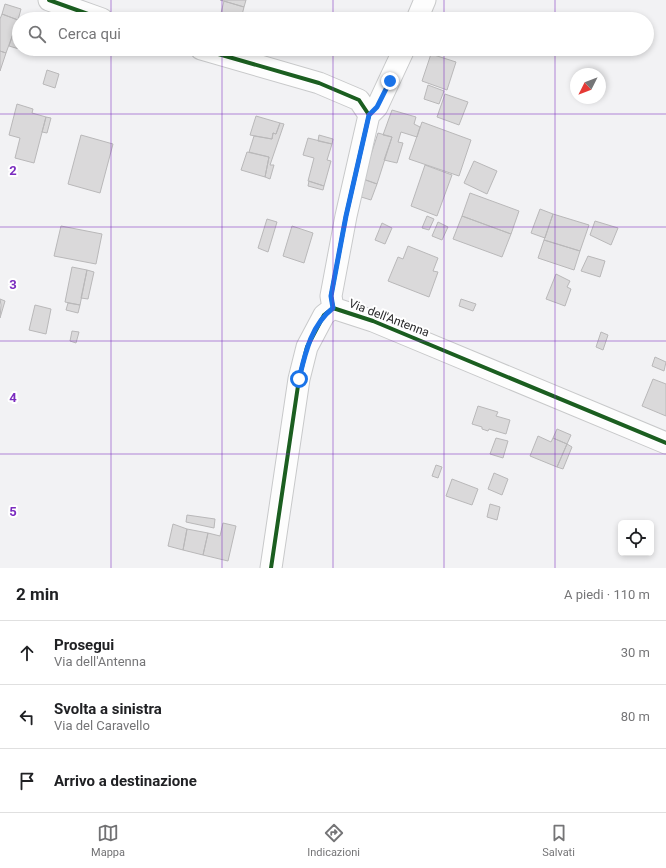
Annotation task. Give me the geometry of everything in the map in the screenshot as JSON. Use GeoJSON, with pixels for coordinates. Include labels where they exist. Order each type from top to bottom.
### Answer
{"type":"FeatureCollection","features":[{"type":"Feature","properties":{"kind":"street"},"geometry":{"type":"LineString","coordinates":[[49,0],[82,12]]}},
{"type":"Feature","properties":{"kind":"street"},"geometry":{"type":"LineString","coordinates":[[420,12],[425,0]]}},
{"type":"Feature","properties":{"kind":"street"},"geometry":{"type":"LineString","coordinates":[[225,56],[319,83],[359,100],[369,115]]}},
{"type":"Feature","properties":{"kind":"street"},"geometry":{"type":"LineString","coordinates":[[333,308],[331,296],[343,230],[369,115],[377,107],[401,56]]}},
{"type":"Feature","properties":{"kind":"street","name":"Via dell'Antenna"},"geometry":{"type":"LineString","coordinates":[[272,568],[300,373],[307,347],[324,315],[333,308],[373,321],[666,443]]}},
{"type":"Feature","properties":{"kind":"building"},"geometry":{"type":"Polygon","coordinates":[[[220,0],[246,0],[244,7],[220,0]]]}},
{"type":"Feature","properties":{"kind":"building"},"geometry":{"type":"Polygon","coordinates":[[[224,1],[244,7],[243,12],[221,12],[224,1]]]}},
{"type":"Feature","properties":{"kind":"building"},"geometry":{"type":"Polygon","coordinates":[[[5,4],[21,9],[20,12],[12,12],[12,18],[2,14],[5,4]]]}},
{"type":"Feature","properties":{"kind":"building"},"geometry":{"type":"Polygon","coordinates":[[[2,14],[12,18],[12,36],[6,53],[0,51],[0,19],[2,14]]]}},
{"type":"Feature","properties":{"kind":"building"},"geometry":{"type":"Polygon","coordinates":[[[12,37],[12,47],[9,46],[12,37]]]}},
{"type":"Feature","properties":{"kind":"building"},"geometry":{"type":"Polygon","coordinates":[[[0,51],[6,53],[0,71],[0,51]]]}},
{"type":"Feature","properties":{"kind":"building"},"geometry":{"type":"Polygon","coordinates":[[[430,56],[437,56],[456,62],[447,90],[422,81],[430,56]]]}},
{"type":"Feature","properties":{"kind":"building"},"geometry":{"type":"Polygon","coordinates":[[[47,70],[59,74],[55,88],[43,84],[47,70]]]}},
{"type":"Feature","properties":{"kind":"building"},"geometry":{"type":"Polygon","coordinates":[[[428,85],[444,91],[439,104],[424,99],[428,85]]]}},
{"type":"Feature","properties":{"kind":"building"},"geometry":{"type":"Polygon","coordinates":[[[445,94],[468,102],[459,125],[437,117],[445,94]]]}},
{"type":"Feature","properties":{"kind":"building"},"geometry":{"type":"Polygon","coordinates":[[[17,104],[33,109],[32,113],[46,117],[34,163],[15,158],[20,138],[9,135],[17,104]]]}},
{"type":"Feature","properties":{"kind":"building"},"geometry":{"type":"Polygon","coordinates":[[[392,110],[416,117],[414,124],[420,127],[417,137],[401,132],[398,142],[403,143],[397,163],[384,160],[392,137],[383,135],[392,110]]]}},
{"type":"Feature","properties":{"kind":"building"},"geometry":{"type":"Polygon","coordinates":[[[256,116],[280,123],[276,134],[273,133],[272,139],[250,135],[256,116]]]}},
{"type":"Feature","properties":{"kind":"building"},"geometry":{"type":"Polygon","coordinates":[[[46,117],[51,118],[47,133],[42,132],[46,117]]]}},
{"type":"Feature","properties":{"kind":"building"},"geometry":{"type":"Polygon","coordinates":[[[422,122],[471,140],[459,176],[409,159],[422,122]]]}},
{"type":"Feature","properties":{"kind":"building"},"geometry":{"type":"Polygon","coordinates":[[[280,123],[284,124],[270,165],[274,165],[270,179],[265,177],[269,157],[249,152],[254,136],[272,139],[273,133],[276,134],[280,123]]]}},
{"type":"Feature","properties":{"kind":"building"},"geometry":{"type":"Polygon","coordinates":[[[378,133],[392,137],[377,184],[363,179],[378,133]]]}},
{"type":"Feature","properties":{"kind":"building"},"geometry":{"type":"Polygon","coordinates":[[[81,135],[113,144],[100,193],[68,184],[81,135]]]}},
{"type":"Feature","properties":{"kind":"building"},"geometry":{"type":"Polygon","coordinates":[[[319,135],[333,139],[332,144],[318,141],[319,135]]]}},
{"type":"Feature","properties":{"kind":"building"},"geometry":{"type":"Polygon","coordinates":[[[308,138],[332,144],[327,160],[331,161],[324,186],[308,181],[314,158],[303,155],[308,138]]]}},
{"type":"Feature","properties":{"kind":"building"},"geometry":{"type":"Polygon","coordinates":[[[247,152],[269,157],[265,177],[241,170],[247,152]]]}},
{"type":"Feature","properties":{"kind":"building"},"geometry":{"type":"Polygon","coordinates":[[[474,161],[497,171],[487,194],[464,183],[474,161]]]}},
{"type":"Feature","properties":{"kind":"building"},"geometry":{"type":"Polygon","coordinates":[[[425,165],[452,175],[437,216],[411,206],[425,165]]]}},
{"type":"Feature","properties":{"kind":"building"},"geometry":{"type":"Polygon","coordinates":[[[363,179],[377,184],[371,200],[358,196],[363,179]]]}},
{"type":"Feature","properties":{"kind":"building"},"geometry":{"type":"Polygon","coordinates":[[[309,181],[324,186],[323,190],[308,186],[309,181]]]}},
{"type":"Feature","properties":{"kind":"building"},"geometry":{"type":"Polygon","coordinates":[[[470,193],[519,211],[511,234],[462,216],[470,193]]]}},
{"type":"Feature","properties":{"kind":"building"},"geometry":{"type":"Polygon","coordinates":[[[540,209],[553,214],[545,238],[531,233],[540,209]]]}},
{"type":"Feature","properties":{"kind":"building"},"geometry":{"type":"Polygon","coordinates":[[[553,214],[589,225],[580,251],[544,240],[553,214]]]}},
{"type":"Feature","properties":{"kind":"building"},"geometry":{"type":"Polygon","coordinates":[[[427,216],[434,219],[429,230],[422,228],[427,216]]]}},
{"type":"Feature","properties":{"kind":"building"},"geometry":{"type":"Polygon","coordinates":[[[462,216],[511,234],[502,257],[453,239],[462,216]]]}},
{"type":"Feature","properties":{"kind":"building"},"geometry":{"type":"Polygon","coordinates":[[[267,219],[277,222],[268,252],[258,248],[267,219]]]}},
{"type":"Feature","properties":{"kind":"building"},"geometry":{"type":"Polygon","coordinates":[[[595,221],[618,228],[611,245],[590,235],[595,221]]]}},
{"type":"Feature","properties":{"kind":"building"},"geometry":{"type":"Polygon","coordinates":[[[438,222],[448,227],[442,240],[432,236],[438,222]]]}},
{"type":"Feature","properties":{"kind":"building"},"geometry":{"type":"Polygon","coordinates":[[[382,223],[392,228],[385,244],[375,240],[382,223]]]}},
{"type":"Feature","properties":{"kind":"building"},"geometry":{"type":"Polygon","coordinates":[[[61,226],[102,234],[96,264],[54,256],[61,226]]]}},
{"type":"Feature","properties":{"kind":"building"},"geometry":{"type":"Polygon","coordinates":[[[292,226],[313,233],[304,263],[283,256],[292,226]]]}},
{"type":"Feature","properties":{"kind":"building"},"geometry":{"type":"Polygon","coordinates":[[[544,240],[580,251],[574,270],[538,258],[544,240]]]}},
{"type":"Feature","properties":{"kind":"building"},"geometry":{"type":"Polygon","coordinates":[[[408,246],[438,258],[433,271],[438,272],[429,297],[388,281],[398,257],[403,259],[408,246]]]}},
{"type":"Feature","properties":{"kind":"building"},"geometry":{"type":"Polygon","coordinates":[[[588,256],[605,261],[600,277],[581,271],[588,256]]]}},
{"type":"Feature","properties":{"kind":"building"},"geometry":{"type":"Polygon","coordinates":[[[72,267],[87,270],[80,305],[65,302],[72,267]]]}},
{"type":"Feature","properties":{"kind":"building"},"geometry":{"type":"Polygon","coordinates":[[[87,270],[94,272],[88,299],[81,298],[87,270]]]}},
{"type":"Feature","properties":{"kind":"building"},"geometry":{"type":"Polygon","coordinates":[[[556,274],[570,281],[567,287],[571,289],[565,306],[546,299],[556,274]]]}},
{"type":"Feature","properties":{"kind":"building"},"geometry":{"type":"Polygon","coordinates":[[[0,299],[5,301],[0,318],[1,305],[0,299]]]}},
{"type":"Feature","properties":{"kind":"building"},"geometry":{"type":"Polygon","coordinates":[[[461,299],[476,304],[473,311],[459,306],[461,299]]]}},
{"type":"Feature","properties":{"kind":"building"},"geometry":{"type":"Polygon","coordinates":[[[68,303],[80,305],[78,313],[66,310],[68,303]]]}},
{"type":"Feature","properties":{"kind":"building"},"geometry":{"type":"Polygon","coordinates":[[[35,305],[51,309],[46,334],[29,330],[35,305]]]}},
{"type":"Feature","properties":{"kind":"building"},"geometry":{"type":"Polygon","coordinates":[[[72,331],[79,332],[76,343],[70,341],[72,331]]]}},
{"type":"Feature","properties":{"kind":"building"},"geometry":{"type":"Polygon","coordinates":[[[601,332],[608,335],[603,350],[596,347],[601,332]]]}},
{"type":"Feature","properties":{"kind":"building"},"geometry":{"type":"Polygon","coordinates":[[[655,357],[666,362],[664,371],[652,366],[655,357]]]}},
{"type":"Feature","properties":{"kind":"building"},"geometry":{"type":"Polygon","coordinates":[[[653,379],[666,384],[666,416],[642,406],[653,379]]]}},
{"type":"Feature","properties":{"kind":"building"},"geometry":{"type":"Polygon","coordinates":[[[478,406],[498,412],[496,416],[510,420],[506,434],[489,429],[488,431],[482,429],[482,427],[472,424],[478,406]]]}},
{"type":"Feature","properties":{"kind":"building"},"geometry":{"type":"Polygon","coordinates":[[[557,429],[571,435],[567,444],[553,438],[557,429]]]}},
{"type":"Feature","properties":{"kind":"building"},"geometry":{"type":"Polygon","coordinates":[[[538,436],[551,442],[553,438],[567,444],[557,467],[530,456],[538,436]]]}},
{"type":"Feature","properties":{"kind":"building"},"geometry":{"type":"Polygon","coordinates":[[[496,438],[508,441],[503,458],[490,454],[496,438]]]}},
{"type":"Feature","properties":{"kind":"building"},"geometry":{"type":"Polygon","coordinates":[[[567,444],[572,447],[563,469],[557,467],[567,444]]]}},
{"type":"Feature","properties":{"kind":"building"},"geometry":{"type":"Polygon","coordinates":[[[436,465],[442,467],[438,478],[432,476],[436,465]]]}},
{"type":"Feature","properties":{"kind":"building"},"geometry":{"type":"Polygon","coordinates":[[[494,473],[508,479],[502,495],[488,489],[494,473]]]}},
{"type":"Feature","properties":{"kind":"building"},"geometry":{"type":"Polygon","coordinates":[[[452,479],[478,489],[472,505],[446,496],[452,479]]]}},
{"type":"Feature","properties":{"kind":"building"},"geometry":{"type":"Polygon","coordinates":[[[490,504],[500,507],[497,520],[487,517],[490,504]]]}},
{"type":"Feature","properties":{"kind":"building"},"geometry":{"type":"Polygon","coordinates":[[[187,515],[215,519],[214,528],[186,522],[187,515]]]}},
{"type":"Feature","properties":{"kind":"building"},"geometry":{"type":"Polygon","coordinates":[[[223,523],[236,526],[228,561],[203,555],[208,533],[220,536],[223,523]]]}},
{"type":"Feature","properties":{"kind":"building"},"geometry":{"type":"Polygon","coordinates":[[[173,524],[187,529],[183,550],[168,546],[173,524]]]}},
{"type":"Feature","properties":{"kind":"building"},"geometry":{"type":"Polygon","coordinates":[[[187,529],[208,533],[203,555],[183,550],[187,529]]]}},
{"type":"Feature","properties":{"kind":"cycle path"},"geometry":{"type":"LineString","coordinates":[[49,0],[82,12]]}},
{"type":"Feature","properties":{"kind":"cycle path"},"geometry":{"type":"LineString","coordinates":[[225,56],[319,83],[359,100],[369,115],[346,216],[331,296],[333,308]]}},
{"type":"Feature","properties":{"kind":"cycle path"},"geometry":{"type":"LineString","coordinates":[[271,568],[299,379],[307,347],[324,315],[333,308],[373,321],[666,443]]}},
{"type":"Feature","properties":{"kind":"route"},"geometry":{"type":"LineString","coordinates":[[299,379],[307,347],[324,315],[333,308],[331,296],[346,216],[369,115],[377,107],[390,81]]}}]}
